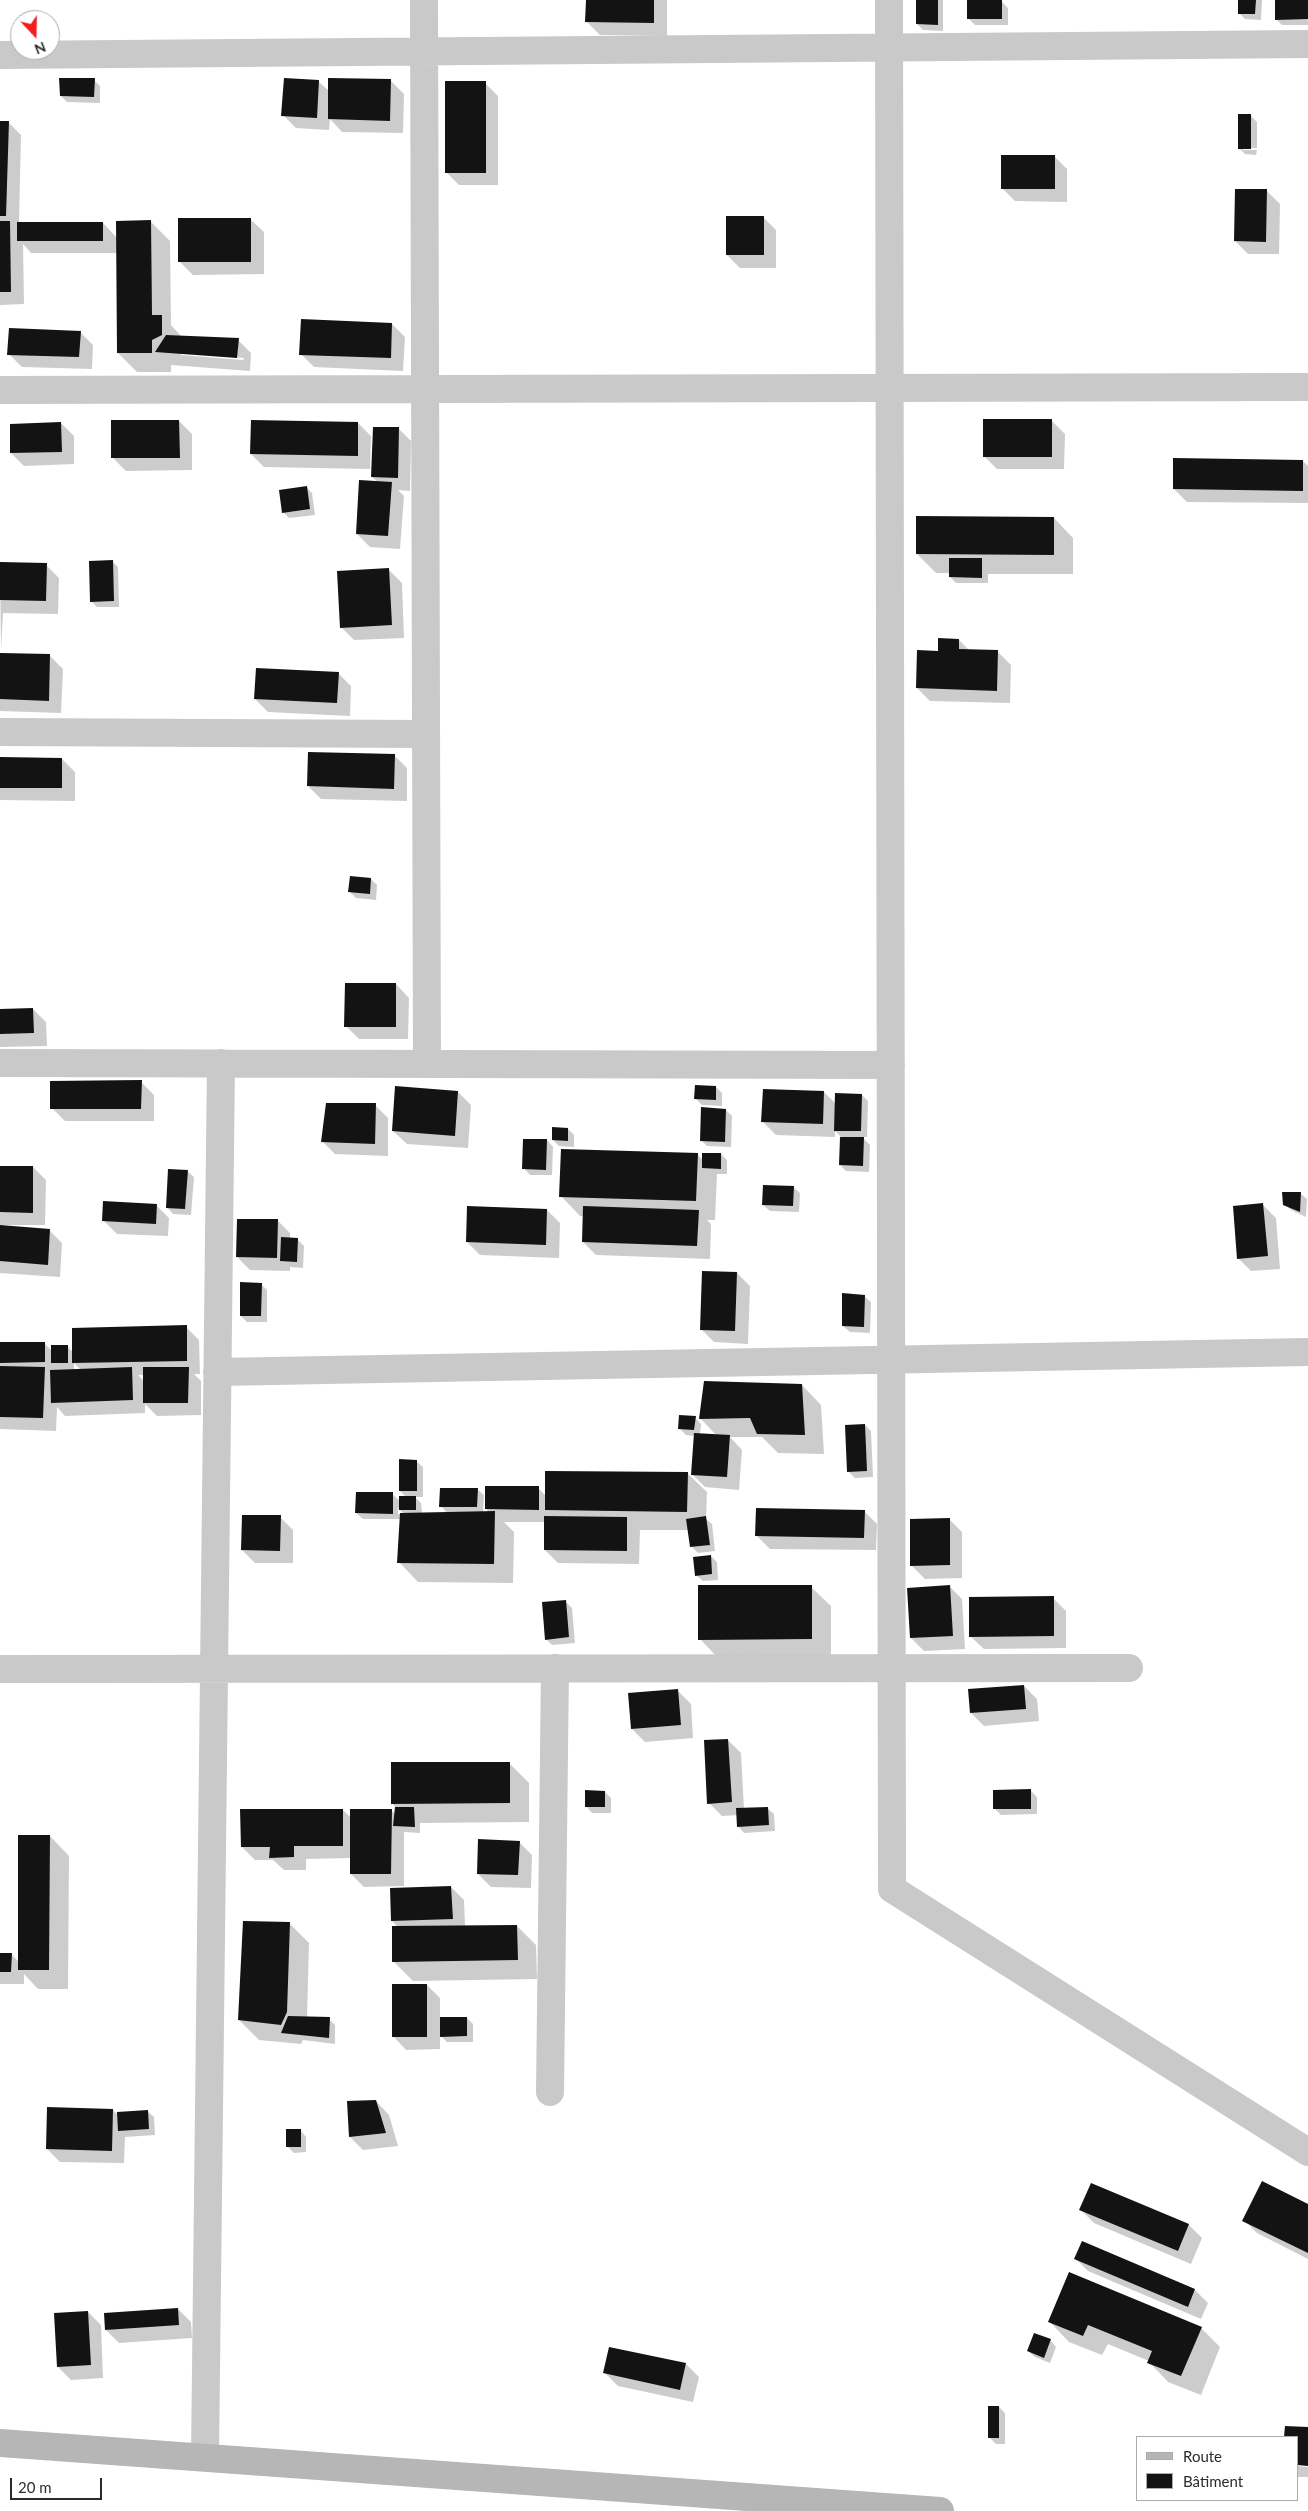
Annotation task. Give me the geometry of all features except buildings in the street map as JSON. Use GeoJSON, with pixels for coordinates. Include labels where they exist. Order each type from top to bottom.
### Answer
{"type":"FeatureCollection","features":[{"type":"Feature","properties":{"kind":"main road"},"geometry":{"type":"LineString","coordinates":[[0,2443],[940,2511]]}},
{"type":"Feature","properties":{"kind":"street"},"geometry":{"type":"LineString","coordinates":[[424,0],[427,1064]]}},
{"type":"Feature","properties":{"kind":"street"},"geometry":{"type":"LineString","coordinates":[[890,0],[892,1889],[1308,2152]]}},
{"type":"Feature","properties":{"kind":"street"},"geometry":{"type":"LineString","coordinates":[[0,54],[1308,44]]}},
{"type":"Feature","properties":{"kind":"street"},"geometry":{"type":"LineString","coordinates":[[0,390],[1308,387]]}},
{"type":"Feature","properties":{"kind":"street"},"geometry":{"type":"LineString","coordinates":[[0,732],[426,734]]}},
{"type":"Feature","properties":{"kind":"street"},"geometry":{"type":"LineString","coordinates":[[0,1063],[891,1065]]}},
{"type":"Feature","properties":{"kind":"street"},"geometry":{"type":"LineString","coordinates":[[205,2457],[221,1063]]}},
{"type":"Feature","properties":{"kind":"street"},"geometry":{"type":"LineString","coordinates":[[217,1372],[1308,1352]]}},
{"type":"Feature","properties":{"kind":"street"},"geometry":{"type":"LineString","coordinates":[[550,2092],[555,1668]]}},
{"type":"Feature","properties":{"kind":"street"},"geometry":{"type":"LineString","coordinates":[[0,1669],[1129,1668]]}}]}
